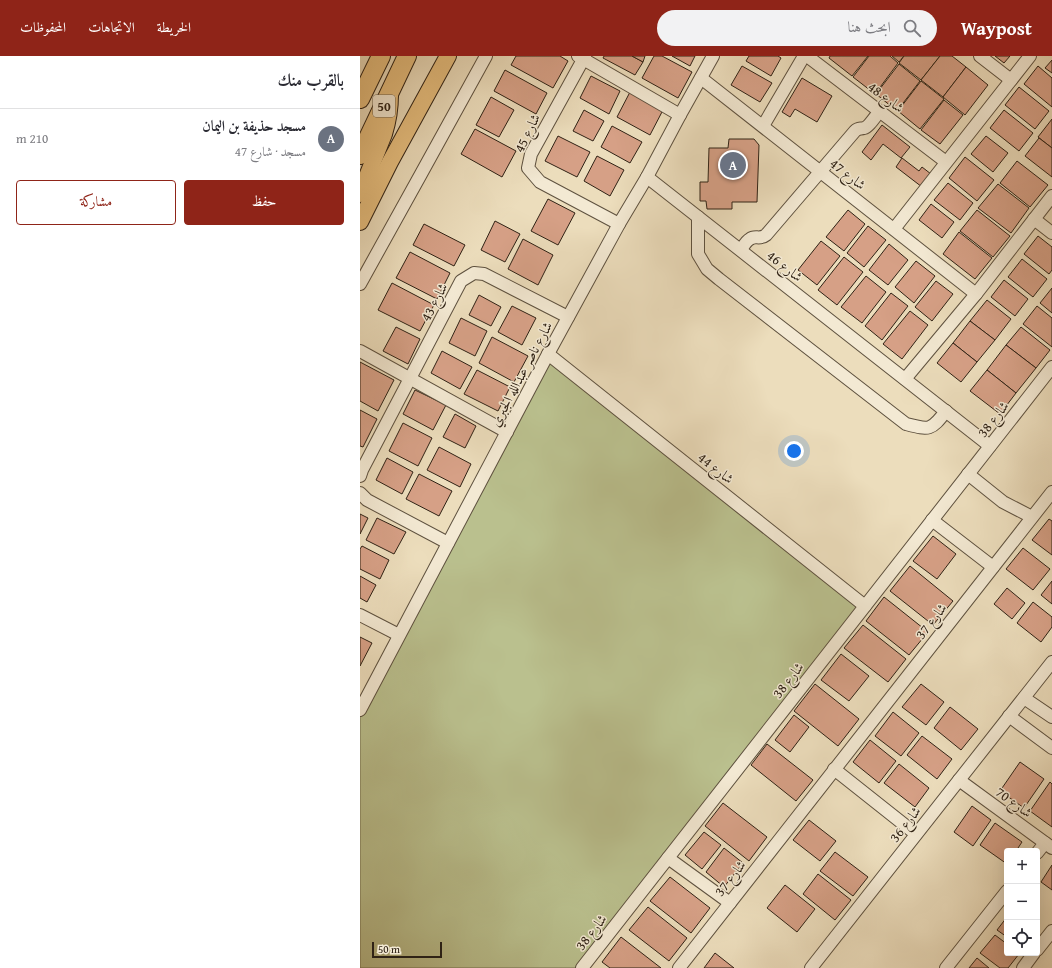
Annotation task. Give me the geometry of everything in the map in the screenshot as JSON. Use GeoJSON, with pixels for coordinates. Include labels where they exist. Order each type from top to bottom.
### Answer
{"type":"FeatureCollection","features":[{"type":"Feature","properties":{"kind":"highway","name":"50"},"geometry":{"type":"LineString","coordinates":[[360,99],[381,56]]}},
{"type":"Feature","properties":{"kind":"highway","name":"50"},"geometry":{"type":"LineString","coordinates":[[360,155],[407,56]]}},
{"type":"Feature","properties":{"kind":"main road"},"geometry":{"type":"LineString","coordinates":[[360,222],[387,168],[448,56]]}},
{"type":"Feature","properties":{"kind":"main road"},"geometry":{"type":"LineString","coordinates":[[360,194],[387,124],[390,93]]}},
{"type":"Feature","properties":{"kind":"street"},"geometry":{"type":"LineString","coordinates":[[360,284],[486,56]]}},
{"type":"Feature","properties":{"kind":"street","name":"شارع ناصر عبدالله الجبري"},"geometry":{"type":"LineString","coordinates":[[360,710],[548,354],[713,56]]}},
{"type":"Feature","properties":{"kind":"street"},"geometry":{"type":"LineString","coordinates":[[763,126],[804,56]]}},
{"type":"Feature","properties":{"kind":"street","name":"شارع 48"},"geometry":{"type":"LineString","coordinates":[[807,56],[946,162]]}},
{"type":"Feature","properties":{"kind":"street"},"geometry":{"type":"LineString","coordinates":[[980,56],[1011,80]]}},
{"type":"Feature","properties":{"kind":"street"},"geometry":{"type":"LineString","coordinates":[[894,229],[1030,56]]}},
{"type":"Feature","properties":{"kind":"street","name":"شارع 45"},"geometry":{"type":"LineString","coordinates":[[619,224],[540,182],[528,168],[531,154],[582,57],[680,115]]}},
{"type":"Feature","properties":{"kind":"street","name":"شارع 47"},"geometry":{"type":"LineString","coordinates":[[701,78],[976,294]]}},
{"type":"Feature","properties":{"kind":"street"},"geometry":{"type":"LineString","coordinates":[[741,250],[750,239],[762,238],[766,235],[855,131],[859,128],[866,128],[880,111]]}},
{"type":"Feature","properties":{"kind":"street","name":"شارع 46"},"geometry":{"type":"LineString","coordinates":[[647,177],[990,446]]}},
{"type":"Feature","properties":{"kind":"street"},"geometry":{"type":"LineString","coordinates":[[905,379],[976,294],[1052,196]]}},
{"type":"Feature","properties":{"kind":"street"},"geometry":{"type":"LineString","coordinates":[[698,217],[698,254],[707,270],[906,424],[929,428],[937,423],[946,412]]}},
{"type":"Feature","properties":{"kind":"street"},"geometry":{"type":"LineString","coordinates":[[1034,219],[1052,233]]}},
{"type":"Feature","properties":{"kind":"street","name":"شارع 43"},"geometry":{"type":"LineString","coordinates":[[360,476],[461,281],[474,273],[484,274],[568,317]]}},
{"type":"Feature","properties":{"kind":"street"},"geometry":{"type":"LineString","coordinates":[[360,352],[507,432]]}},
{"type":"Feature","properties":{"kind":"street","name":"شارع 44"},"geometry":{"type":"LineString","coordinates":[[548,354],[865,606]]}},
{"type":"Feature","properties":{"kind":"street","name":"شارع 38"},"geometry":{"type":"LineString","coordinates":[[582,968],[968,474],[1050,372]]}},
{"type":"Feature","properties":{"kind":"street"},"geometry":{"type":"LineString","coordinates":[[968,474],[1003,502],[1032,517]]}},
{"type":"Feature","properties":{"kind":"street"},"geometry":{"type":"LineString","coordinates":[[360,493],[366,500],[448,543]]}},
{"type":"Feature","properties":{"kind":"street","name":"شارع 37"},"geometry":{"type":"LineString","coordinates":[[679,968],[1032,517],[1051,495]]}},
{"type":"Feature","properties":{"kind":"street"},"geometry":{"type":"LineString","coordinates":[[932,520],[993,567]]}},
{"type":"Feature","properties":{"kind":"street"},"geometry":{"type":"LineString","coordinates":[[360,615],[399,635]]}},
{"type":"Feature","properties":{"kind":"street","name":"شارع 36"},"geometry":{"type":"LineString","coordinates":[[811,968],[1052,662]]}},
{"type":"Feature","properties":{"kind":"street"},"geometry":{"type":"LineString","coordinates":[[1024,698],[1052,717]]}},
{"type":"Feature","properties":{"kind":"street"},"geometry":{"type":"LineString","coordinates":[[1009,716],[1052,748]]}},
{"type":"Feature","properties":{"kind":"street"},"geometry":{"type":"LineString","coordinates":[[834,769],[916,834]]}},
{"type":"Feature","properties":{"kind":"street","name":"شارع 70"},"geometry":{"type":"LineString","coordinates":[[959,780],[1049,845]]}},
{"type":"Feature","properties":{"kind":"street"},"geometry":{"type":"LineString","coordinates":[[1040,851],[1049,845]]}},
{"type":"Feature","properties":{"kind":"street"},"geometry":{"type":"LineString","coordinates":[[668,858],[730,903]]}},
{"type":"Feature","properties":{"kind":"street"},"geometry":{"type":"LineString","coordinates":[[946,968],[1004,895]]}},
{"type":"Feature","properties":{"kind":"street"},"geometry":{"type":"LineString","coordinates":[[1040,946],[1052,931]]}},
{"type":"Feature","properties":{"kind":"street"},"geometry":{"type":"LineString","coordinates":[[1023,968],[1032,956]]}},
{"type":"Feature","properties":{"kind":"green space"},"geometry":{"type":"Polygon","coordinates":[[[548,354],[865,606],[582,968],[360,968],[360,710],[548,354]]]}},
{"type":"Feature","properties":{"kind":"building"},"geometry":{"type":"Polygon","coordinates":[[[516,56],[560,56],[568,61],[553,88],[511,65],[516,56]]]}},
{"type":"Feature","properties":{"kind":"building"},"geometry":{"type":"Polygon","coordinates":[[[604,56],[632,56],[643,62],[635,75],[603,58],[604,56]]]}},
{"type":"Feature","properties":{"kind":"building"},"geometry":{"type":"Polygon","coordinates":[[[632,56],[645,56],[643,62],[632,56]]]}},
{"type":"Feature","properties":{"kind":"building"},"geometry":{"type":"Polygon","coordinates":[[[654,56],[662,56],[692,72],[678,98],[642,78],[654,56]]]}},
{"type":"Feature","properties":{"kind":"building"},"geometry":{"type":"Polygon","coordinates":[[[672,56],[695,56],[690,66],[672,56]]]}},
{"type":"Feature","properties":{"kind":"building"},"geometry":{"type":"Polygon","coordinates":[[[749,56],[778,56],[781,58],[771,76],[746,61],[749,56]]]}},
{"type":"Feature","properties":{"kind":"building"},"geometry":{"type":"Polygon","coordinates":[[[830,56],[868,56],[852,76],[829,58],[830,56]]]}},
{"type":"Feature","properties":{"kind":"building"},"geometry":{"type":"Polygon","coordinates":[[[869,56],[890,56],[898,63],[875,94],[853,77],[869,56]]]}},
{"type":"Feature","properties":{"kind":"building"},"geometry":{"type":"Polygon","coordinates":[[[892,56],[904,56],[899,62],[892,56]]]}},
{"type":"Feature","properties":{"kind":"building"},"geometry":{"type":"Polygon","coordinates":[[[904,56],[940,56],[921,80],[899,63],[904,56]]]}},
{"type":"Feature","properties":{"kind":"building"},"geometry":{"type":"Polygon","coordinates":[[[940,56],[952,56],[966,67],[943,97],[921,80],[940,56]]]}},
{"type":"Feature","properties":{"kind":"building"},"geometry":{"type":"Polygon","coordinates":[[[995,56],[1010,56],[1004,63],[995,56]]]}},
{"type":"Feature","properties":{"kind":"building"},"geometry":{"type":"Polygon","coordinates":[[[1052,60],[1052,73],[1045,68],[1052,60]]]}},
{"type":"Feature","properties":{"kind":"building"},"geometry":{"type":"Polygon","coordinates":[[[899,64],[920,81],[897,111],[876,94],[899,64]]]}},
{"type":"Feature","properties":{"kind":"building"},"geometry":{"type":"Polygon","coordinates":[[[742,66],[772,83],[760,102],[731,85],[742,66]]]}},
{"type":"Feature","properties":{"kind":"building"},"geometry":{"type":"Polygon","coordinates":[[[1038,66],[1052,78],[1052,107],[1024,84],[1038,66]]]}},
{"type":"Feature","properties":{"kind":"building"},"geometry":{"type":"Polygon","coordinates":[[[966,67],[988,85],[965,115],[943,97],[966,67]]]}},
{"type":"Feature","properties":{"kind":"building"},"geometry":{"type":"Polygon","coordinates":[[[505,70],[547,93],[536,114],[494,91],[505,70]]]}},
{"type":"Feature","properties":{"kind":"building"},"geometry":{"type":"Polygon","coordinates":[[[591,76],[620,91],[609,114],[580,98],[591,76]]]}},
{"type":"Feature","properties":{"kind":"building"},"geometry":{"type":"Polygon","coordinates":[[[802,78],[832,96],[817,122],[795,109],[790,117],[782,112],[802,78]]]}},
{"type":"Feature","properties":{"kind":"building"},"geometry":{"type":"Polygon","coordinates":[[[921,81],[944,99],[920,129],[898,111],[921,81]]]}},
{"type":"Feature","properties":{"kind":"building"},"geometry":{"type":"Polygon","coordinates":[[[1019,87],[1049,111],[1035,129],[1005,105],[1019,87]]]}},
{"type":"Feature","properties":{"kind":"building"},"geometry":{"type":"Polygon","coordinates":[[[630,92],[663,110],[650,135],[617,117],[630,92]]]}},
{"type":"Feature","properties":{"kind":"building"},"geometry":{"type":"Polygon","coordinates":[[[491,97],[514,110],[499,137],[476,125],[491,97]]]}},
{"type":"Feature","properties":{"kind":"building"},"geometry":{"type":"Polygon","coordinates":[[[944,100],[963,115],[940,144],[921,130],[944,100]]]}},
{"type":"Feature","properties":{"kind":"building"},"geometry":{"type":"Polygon","coordinates":[[[584,110],[604,121],[593,141],[573,131],[584,110]]]}},
{"type":"Feature","properties":{"kind":"building"},"geometry":{"type":"Polygon","coordinates":[[[1004,110],[1033,133],[1019,151],[990,128],[1004,110]]]}},
{"type":"Feature","properties":{"kind":"building"},"geometry":{"type":"Polygon","coordinates":[[[1052,119],[1052,148],[1038,137],[1052,119]]]}},
{"type":"Feature","properties":{"kind":"building"},"geometry":{"type":"Polygon","coordinates":[[[882,125],[910,147],[901,158],[883,144],[871,160],[862,152],[882,125]]]}},
{"type":"Feature","properties":{"kind":"building"},"geometry":{"type":"Polygon","coordinates":[[[612,126],[642,142],[630,163],[601,147],[612,126]]]}},
{"type":"Feature","properties":{"kind":"building"},"geometry":{"type":"Polygon","coordinates":[[[475,129],[516,151],[502,177],[461,154],[475,129]]]}},
{"type":"Feature","properties":{"kind":"building"},"geometry":{"type":"Polygon","coordinates":[[[558,136],[590,152],[577,177],[545,161],[558,136]]]}},
{"type":"Feature","properties":{"kind":"building"},"geometry":{"type":"Polygon","coordinates":[[[986,136],[1008,153],[993,172],[971,154],[986,136]]]}},
{"type":"Feature","properties":{"kind":"building"},"geometry":{"type":"Polygon","coordinates":[[[1039,138],[1052,148],[1052,177],[1025,156],[1039,138]]]}},
{"type":"Feature","properties":{"kind":"building"},"geometry":{"type":"Polygon","coordinates":[[[729,139],[754,139],[759,145],[757,202],[732,202],[732,209],[707,209],[706,201],[700,201],[700,182],[708,182],[709,148],[728,148],[729,139]]]}},
{"type":"Feature","properties":{"kind":"building"},"geometry":{"type":"Polygon","coordinates":[[[597,156],[624,170],[610,196],[584,181],[597,156]]]}},
{"type":"Feature","properties":{"kind":"building"},"geometry":{"type":"Polygon","coordinates":[[[965,157],[994,180],[977,201],[949,178],[965,157]]]}},
{"type":"Feature","properties":{"kind":"building"},"geometry":{"type":"Polygon","coordinates":[[[902,158],[919,171],[922,167],[931,174],[922,187],[896,167],[902,158]]]}},
{"type":"Feature","properties":{"kind":"building"},"geometry":{"type":"Polygon","coordinates":[[[1017,161],[1048,185],[1030,207],[1000,183],[1017,161]]]}},
{"type":"Feature","properties":{"kind":"building"},"geometry":{"type":"Polygon","coordinates":[[[948,183],[973,203],[960,220],[934,200],[948,183]]]}},
{"type":"Feature","properties":{"kind":"building"},"geometry":{"type":"Polygon","coordinates":[[[998,184],[1029,208],[1011,233],[978,208],[998,184]]]}},
{"type":"Feature","properties":{"kind":"building"},"geometry":{"type":"Polygon","coordinates":[[[548,199],[575,213],[558,245],[531,231],[548,199]]]}},
{"type":"Feature","properties":{"kind":"building"},"geometry":{"type":"Polygon","coordinates":[[[931,204],[954,222],[942,238],[919,220],[931,204]]]}},
{"type":"Feature","properties":{"kind":"building"},"geometry":{"type":"Polygon","coordinates":[[[848,210],[865,224],[844,251],[826,237],[848,210]]]}},
{"type":"Feature","properties":{"kind":"building"},"geometry":{"type":"Polygon","coordinates":[[[977,210],[1010,236],[993,257],[960,231],[977,210]]]}},
{"type":"Feature","properties":{"kind":"building"},"geometry":{"type":"Polygon","coordinates":[[[495,221],[520,234],[505,262],[481,250],[495,221]]]}},
{"type":"Feature","properties":{"kind":"building"},"geometry":{"type":"Polygon","coordinates":[[[424,224],[465,245],[454,266],[413,245],[424,224]]]}},
{"type":"Feature","properties":{"kind":"building"},"geometry":{"type":"Polygon","coordinates":[[[868,226],[886,240],[864,267],[847,253],[868,226]]]}},
{"type":"Feature","properties":{"kind":"building"},"geometry":{"type":"Polygon","coordinates":[[[959,232],[992,258],[975,279],[943,254],[959,232]]]}},
{"type":"Feature","properties":{"kind":"building"},"geometry":{"type":"Polygon","coordinates":[[[1038,236],[1052,247],[1052,270],[1049,274],[1024,254],[1038,236]]]}},
{"type":"Feature","properties":{"kind":"building"},"geometry":{"type":"Polygon","coordinates":[[[523,239],[553,255],[538,285],[508,269],[523,239]]]}},
{"type":"Feature","properties":{"kind":"building"},"geometry":{"type":"Polygon","coordinates":[[[821,241],[840,256],[817,285],[798,270],[821,241]]]}},
{"type":"Feature","properties":{"kind":"building"},"geometry":{"type":"Polygon","coordinates":[[[889,244],[908,260],[888,285],[869,270],[889,244]]]}},
{"type":"Feature","properties":{"kind":"building"},"geometry":{"type":"Polygon","coordinates":[[[410,252],[450,273],[437,299],[396,278],[410,252]]]}},
{"type":"Feature","properties":{"kind":"building"},"geometry":{"type":"Polygon","coordinates":[[[844,257],[863,272],[837,305],[818,290],[844,257]]]}},
{"type":"Feature","properties":{"kind":"building"},"geometry":{"type":"Polygon","coordinates":[[[1022,259],[1047,279],[1033,297],[1008,277],[1022,259]]]}},
{"type":"Feature","properties":{"kind":"building"},"geometry":{"type":"Polygon","coordinates":[[[916,261],[935,276],[914,303],[895,287],[916,261]]]}},
{"type":"Feature","properties":{"kind":"building"},"geometry":{"type":"Polygon","coordinates":[[[866,276],[886,292],[862,323],[841,307],[866,276]]]}},
{"type":"Feature","properties":{"kind":"building"},"geometry":{"type":"Polygon","coordinates":[[[1004,280],[1028,299],[1015,316],[991,297],[1004,280]]]}},
{"type":"Feature","properties":{"kind":"building"},"geometry":{"type":"Polygon","coordinates":[[[936,281],[953,294],[932,321],[915,307],[936,281]]]}},
{"type":"Feature","properties":{"kind":"building"},"geometry":{"type":"Polygon","coordinates":[[[392,283],[434,305],[420,331],[378,310],[392,283]]]}},
{"type":"Feature","properties":{"kind":"building"},"geometry":{"type":"Polygon","coordinates":[[[1052,288],[1052,313],[1040,303],[1052,288]]]}},
{"type":"Feature","properties":{"kind":"building"},"geometry":{"type":"Polygon","coordinates":[[[891,293],[908,306],[882,340],[865,326],[891,293]]]}},
{"type":"Feature","properties":{"kind":"building"},"geometry":{"type":"Polygon","coordinates":[[[479,295],[501,307],[491,326],[469,315],[479,295]]]}},
{"type":"Feature","properties":{"kind":"building"},"geometry":{"type":"Polygon","coordinates":[[[987,300],[1011,319],[995,340],[970,321],[987,300]]]}},
{"type":"Feature","properties":{"kind":"building"},"geometry":{"type":"Polygon","coordinates":[[[512,306],[536,318],[522,345],[498,332],[512,306]]]}},
{"type":"Feature","properties":{"kind":"building"},"geometry":{"type":"Polygon","coordinates":[[[1037,306],[1052,318],[1052,347],[1023,324],[1037,306]]]}},
{"type":"Feature","properties":{"kind":"building"},"geometry":{"type":"Polygon","coordinates":[[[910,311],[928,325],[902,359],[883,344],[910,311]]]}},
{"type":"Feature","properties":{"kind":"building"},"geometry":{"type":"Polygon","coordinates":[[[461,318],[487,331],[475,356],[449,343],[461,318]]]}},
{"type":"Feature","properties":{"kind":"building"},"geometry":{"type":"Polygon","coordinates":[[[970,321],[995,340],[977,362],[953,343],[970,321]]]}},
{"type":"Feature","properties":{"kind":"building"},"geometry":{"type":"Polygon","coordinates":[[[396,327],[420,339],[408,364],[383,351],[396,327]]]}},
{"type":"Feature","properties":{"kind":"building"},"geometry":{"type":"Polygon","coordinates":[[[1021,327],[1050,350],[1036,368],[1006,345],[1021,327]]]}},
{"type":"Feature","properties":{"kind":"building"},"geometry":{"type":"Polygon","coordinates":[[[492,337],[528,356],[514,382],[479,363],[492,337]]]}},
{"type":"Feature","properties":{"kind":"building"},"geometry":{"type":"Polygon","coordinates":[[[953,343],[977,362],[961,382],[937,363],[953,343]]]}},
{"type":"Feature","properties":{"kind":"building"},"geometry":{"type":"Polygon","coordinates":[[[1006,345],[1036,368],[1016,393],[987,370],[1006,345]]]}},
{"type":"Feature","properties":{"kind":"building"},"geometry":{"type":"Polygon","coordinates":[[[442,351],[472,367],[460,389],[431,373],[442,351]]]}},
{"type":"Feature","properties":{"kind":"building"},"geometry":{"type":"Polygon","coordinates":[[[360,362],[394,380],[378,411],[360,401],[360,362]]]}},
{"type":"Feature","properties":{"kind":"building"},"geometry":{"type":"Polygon","coordinates":[[[477,370],[510,387],[498,411],[464,394],[477,370]]]}},
{"type":"Feature","properties":{"kind":"building"},"geometry":{"type":"Polygon","coordinates":[[[987,370],[1016,393],[1000,414],[970,391],[987,370]]]}},
{"type":"Feature","properties":{"kind":"building"},"geometry":{"type":"Polygon","coordinates":[[[415,390],[446,405],[433,430],[403,414],[415,390]]]}},
{"type":"Feature","properties":{"kind":"building"},"geometry":{"type":"Polygon","coordinates":[[[360,410],[377,419],[363,447],[360,446],[360,410]]]}},
{"type":"Feature","properties":{"kind":"building"},"geometry":{"type":"Polygon","coordinates":[[[455,414],[476,426],[465,448],[443,437],[455,414]]]}},
{"type":"Feature","properties":{"kind":"building"},"geometry":{"type":"Polygon","coordinates":[[[403,423],[432,438],[418,466],[389,451],[403,423]]]}},
{"type":"Feature","properties":{"kind":"building"},"geometry":{"type":"Polygon","coordinates":[[[439,447],[471,464],[460,487],[427,470],[439,447]]]}},
{"type":"Feature","properties":{"kind":"building"},"geometry":{"type":"Polygon","coordinates":[[[387,458],[413,472],[402,494],[376,480],[387,458]]]}},
{"type":"Feature","properties":{"kind":"building"},"geometry":{"type":"Polygon","coordinates":[[[419,474],[452,491],[439,516],[406,499],[419,474]]]}},
{"type":"Feature","properties":{"kind":"building"},"geometry":{"type":"Polygon","coordinates":[[[360,514],[368,518],[360,534],[360,514]]]}},
{"type":"Feature","properties":{"kind":"building"},"geometry":{"type":"Polygon","coordinates":[[[377,518],[406,532],[394,554],[366,540],[377,518]]]}},
{"type":"Feature","properties":{"kind":"building"},"geometry":{"type":"Polygon","coordinates":[[[1049,519],[1052,521],[1052,555],[1032,540],[1049,519]]]}},
{"type":"Feature","properties":{"kind":"building"},"geometry":{"type":"Polygon","coordinates":[[[933,536],[956,554],[937,579],[913,561],[933,536]]]}},
{"type":"Feature","properties":{"kind":"building"},"geometry":{"type":"Polygon","coordinates":[[[362,546],[389,560],[380,579],[360,569],[360,549],[362,546]]]}},
{"type":"Feature","properties":{"kind":"building"},"geometry":{"type":"Polygon","coordinates":[[[1023,548],[1050,569],[1033,590],[1006,569],[1023,548]]]}},
{"type":"Feature","properties":{"kind":"building"},"geometry":{"type":"Polygon","coordinates":[[[910,566],[953,601],[933,625],[890,591],[910,566]]]}},
{"type":"Feature","properties":{"kind":"building"},"geometry":{"type":"Polygon","coordinates":[[[360,576],[376,585],[367,602],[360,598],[360,576]]]}},
{"type":"Feature","properties":{"kind":"building"},"geometry":{"type":"Polygon","coordinates":[[[1052,581],[1052,604],[1041,595],[1052,581]]]}},
{"type":"Feature","properties":{"kind":"building"},"geometry":{"type":"Polygon","coordinates":[[[1007,588],[1025,603],[1012,619],[994,604],[1007,588]]]}},
{"type":"Feature","properties":{"kind":"building"},"geometry":{"type":"Polygon","coordinates":[[[884,597],[928,632],[909,655],[866,621],[884,597]]]}},
{"type":"Feature","properties":{"kind":"building"},"geometry":{"type":"Polygon","coordinates":[[[1033,602],[1052,617],[1052,627],[1041,642],[1017,623],[1033,602]]]}},
{"type":"Feature","properties":{"kind":"building"},"geometry":{"type":"Polygon","coordinates":[[[863,625],[906,659],[888,682],[844,648],[863,625]]]}},
{"type":"Feature","properties":{"kind":"building"},"geometry":{"type":"Polygon","coordinates":[[[360,637],[372,643],[360,666],[360,637]]]}},
{"type":"Feature","properties":{"kind":"building"},"geometry":{"type":"Polygon","coordinates":[[[841,654],[869,676],[849,701],[821,680],[841,654]]]}},
{"type":"Feature","properties":{"kind":"building"},"geometry":{"type":"Polygon","coordinates":[[[815,684],[859,719],[838,746],[794,711],[815,684]]]}},
{"type":"Feature","properties":{"kind":"building"},"geometry":{"type":"Polygon","coordinates":[[[921,684],[944,702],[926,725],[902,707],[921,684]]]}},
{"type":"Feature","properties":{"kind":"building"},"geometry":{"type":"Polygon","coordinates":[[[950,707],[978,729],[961,750],[934,728],[950,707]]]}},
{"type":"Feature","properties":{"kind":"building"},"geometry":{"type":"Polygon","coordinates":[[[893,712],[919,733],[901,756],[875,736],[893,712]]]}},
{"type":"Feature","properties":{"kind":"building"},"geometry":{"type":"Polygon","coordinates":[[[794,715],[809,727],[790,752],[775,740],[794,715]]]}},
{"type":"Feature","properties":{"kind":"building"},"geometry":{"type":"Polygon","coordinates":[[[922,736],[952,759],[937,779],[907,755],[922,736]]]}},
{"type":"Feature","properties":{"kind":"building"},"geometry":{"type":"Polygon","coordinates":[[[870,740],[896,761],[879,783],[853,762],[870,740]]]}},
{"type":"Feature","properties":{"kind":"building"},"geometry":{"type":"Polygon","coordinates":[[[767,744],[813,780],[796,801],[751,765],[767,744]]]}},
{"type":"Feature","properties":{"kind":"building"},"geometry":{"type":"Polygon","coordinates":[[[1020,762],[1044,779],[1024,808],[1000,791],[1020,762]]]}},
{"type":"Feature","properties":{"kind":"building"},"geometry":{"type":"Polygon","coordinates":[[[899,764],[929,788],[915,807],[884,783],[899,764]]]}},
{"type":"Feature","properties":{"kind":"building"},"geometry":{"type":"Polygon","coordinates":[[[1050,782],[1052,784],[1052,827],[1030,811],[1050,782]]]}},
{"type":"Feature","properties":{"kind":"building"},"geometry":{"type":"Polygon","coordinates":[[[723,803],[767,837],[749,861],[705,826],[723,803]]]}},
{"type":"Feature","properties":{"kind":"building"},"geometry":{"type":"Polygon","coordinates":[[[972,806],[991,820],[973,846],[954,832],[972,806]]]}},
{"type":"Feature","properties":{"kind":"building"},"geometry":{"type":"Polygon","coordinates":[[[809,820],[836,841],[820,861],[793,840],[809,820]]]}},
{"type":"Feature","properties":{"kind":"building"},"geometry":{"type":"Polygon","coordinates":[[[995,823],[1022,842],[1018,848],[1004,848],[1004,862],[980,845],[995,823]]]}},
{"type":"Feature","properties":{"kind":"building"},"geometry":{"type":"Polygon","coordinates":[[[704,832],[721,845],[702,869],[685,855],[704,832]]]}},
{"type":"Feature","properties":{"kind":"building"},"geometry":{"type":"Polygon","coordinates":[[[724,848],[743,863],[724,887],[706,872],[724,848]]]}},
{"type":"Feature","properties":{"kind":"building"},"geometry":{"type":"Polygon","coordinates":[[[835,852],[868,877],[853,896],[820,871],[835,852]]]}},
{"type":"Feature","properties":{"kind":"building"},"geometry":{"type":"Polygon","coordinates":[[[1052,865],[1052,890],[1041,882],[1052,865]]]}},
{"type":"Feature","properties":{"kind":"building"},"geometry":{"type":"Polygon","coordinates":[[[818,874],[851,900],[835,920],[803,894],[818,874]]]}},
{"type":"Feature","properties":{"kind":"building"},"geometry":{"type":"Polygon","coordinates":[[[670,877],[710,908],[691,933],[650,901],[670,877]]]}},
{"type":"Feature","properties":{"kind":"building"},"geometry":{"type":"Polygon","coordinates":[[[785,885],[815,909],[797,932],[767,908],[785,885]]]}},
{"type":"Feature","properties":{"kind":"building"},"geometry":{"type":"Polygon","coordinates":[[[648,907],[687,938],[669,961],[629,930],[648,907]]]}},
{"type":"Feature","properties":{"kind":"building"},"geometry":{"type":"Polygon","coordinates":[[[1004,921],[1004,935],[997,930],[1004,921]]]}},
{"type":"Feature","properties":{"kind":"building"},"geometry":{"type":"Polygon","coordinates":[[[995,935],[1004,942],[1004,956],[1017,956],[1008,968],[1000,968],[980,953],[995,935]]]}},
{"type":"Feature","properties":{"kind":"building"},"geometry":{"type":"Polygon","coordinates":[[[621,937],[661,968],[610,968],[602,962],[621,937]]]}},
{"type":"Feature","properties":{"kind":"building"},"geometry":{"type":"Polygon","coordinates":[[[715,953],[734,968],[704,968],[715,953]]]}},
{"type":"Feature","properties":{"kind":"building"},"geometry":{"type":"Polygon","coordinates":[[[977,958],[989,968],[969,968],[977,958]]]}},
{"type":"Feature","properties":{"kind":"place","name":"مسجد حذيفة بن اليمان"},"geometry":{"type":"Point","coordinates":[733,165]}}]}
